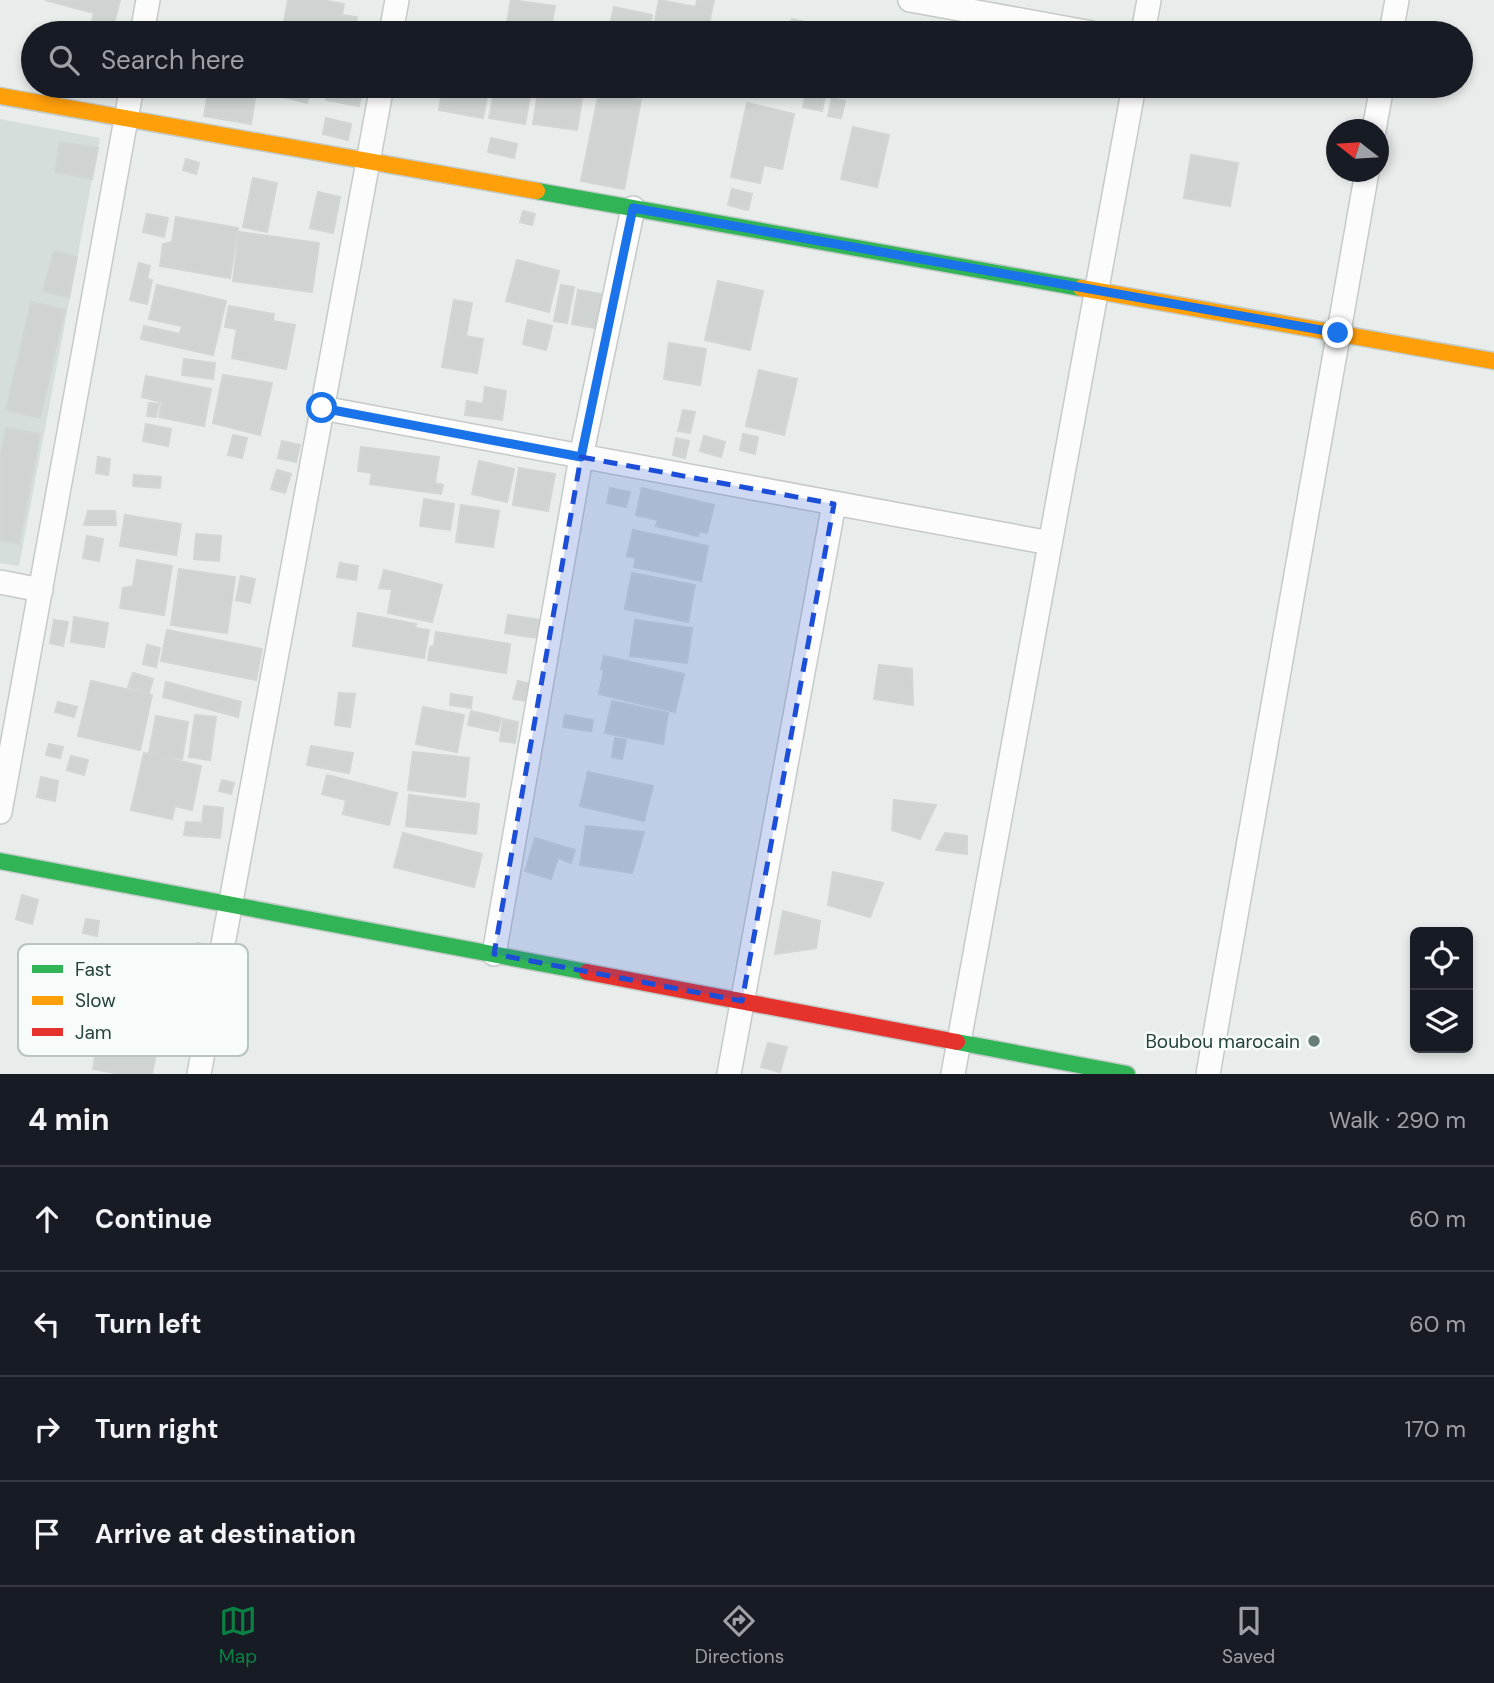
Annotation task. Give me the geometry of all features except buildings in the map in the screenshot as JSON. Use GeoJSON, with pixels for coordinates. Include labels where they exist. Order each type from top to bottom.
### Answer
{"type":"FeatureCollection","features":[{"type":"Feature","properties":{"kind":"street"},"geometry":{"type":"LineString","coordinates":[[144,21],[148,0]]}},
{"type":"Feature","properties":{"kind":"street"},"geometry":{"type":"LineString","coordinates":[[393,21],[397,0]]}},
{"type":"Feature","properties":{"kind":"street"},"geometry":{"type":"LineString","coordinates":[[910,0],[934,2],[1031,21]]}},
{"type":"Feature","properties":{"kind":"street"},"geometry":{"type":"LineString","coordinates":[[1145,21],[1149,0]]}},
{"type":"Feature","properties":{"kind":"street"},"geometry":{"type":"LineString","coordinates":[[1393,21],[1397,0]]}},
{"type":"Feature","properties":{"kind":"street"},"geometry":{"type":"LineString","coordinates":[[0,96],[1494,361]]}},
{"type":"Feature","properties":{"kind":"street"},"geometry":{"type":"LineString","coordinates":[[0,812],[130,98]]}},
{"type":"Feature","properties":{"kind":"street"},"geometry":{"type":"LineString","coordinates":[[222,944],[380,98]]}},
{"type":"Feature","properties":{"kind":"street"},"geometry":{"type":"LineString","coordinates":[[953,1074],[1132,98]]}},
{"type":"Feature","properties":{"kind":"street"},"geometry":{"type":"LineString","coordinates":[[1376,119],[1380,98]]}},
{"type":"Feature","properties":{"kind":"street"},"geometry":{"type":"LineString","coordinates":[[1208,1074],[1365,182]]}},
{"type":"Feature","properties":{"kind":"street"},"geometry":{"type":"LineString","coordinates":[[494,954],[581,457],[633,208]]}},
{"type":"Feature","properties":{"kind":"street"},"geometry":{"type":"LineString","coordinates":[[322,408],[1050,543]]}},
{"type":"Feature","properties":{"kind":"street"},"geometry":{"type":"LineString","coordinates":[[729,1074],[834,504]]}},
{"type":"Feature","properties":{"kind":"street"},"geometry":{"type":"LineString","coordinates":[[0,582],[41,590]]}},
{"type":"Feature","properties":{"kind":"street"},"geometry":{"type":"LineString","coordinates":[[0,861],[1127,1074]]}},
{"type":"Feature","properties":{"kind":"street"},"geometry":{"type":"LineString","coordinates":[[199,1074],[202,1056]]}},
{"type":"Feature","properties":{"kind":"highlighted area"},"geometry":{"type":"Polygon","coordinates":[[[581,457],[834,504],[742,1001],[494,954],[581,457]]]}},
{"type":"Feature","properties":{"kind":"shaded area"},"geometry":{"type":"Polygon","coordinates":[[[0,119],[100,138],[19,566],[0,563],[0,119]]]}},
{"type":"Feature","properties":{"kind":"traffic: fast"},"geometry":{"type":"LineString","coordinates":[[537,191],[1081,288]]}},
{"type":"Feature","properties":{"kind":"traffic: fast"},"geometry":{"type":"LineString","coordinates":[[0,861],[587,972]]}},
{"type":"Feature","properties":{"kind":"traffic: fast"},"geometry":{"type":"LineString","coordinates":[[957,1042],[1127,1074]]}},
{"type":"Feature","properties":{"kind":"traffic: slow"},"geometry":{"type":"LineString","coordinates":[[0,96],[537,191]]}},
{"type":"Feature","properties":{"kind":"traffic: slow"},"geometry":{"type":"LineString","coordinates":[[1081,288],[1494,361]]}},
{"type":"Feature","properties":{"kind":"traffic: jam"},"geometry":{"type":"LineString","coordinates":[[587,972],[957,1042]]}},
{"type":"Feature","properties":{"kind":"place","name":"Boubou marocain"},"geometry":{"type":"Point","coordinates":[1314,1041]}},
{"type":"Feature","properties":{"kind":"route"},"geometry":{"type":"LineString","coordinates":[[322,408],[581,457],[633,208],[1338,333]]}}]}
